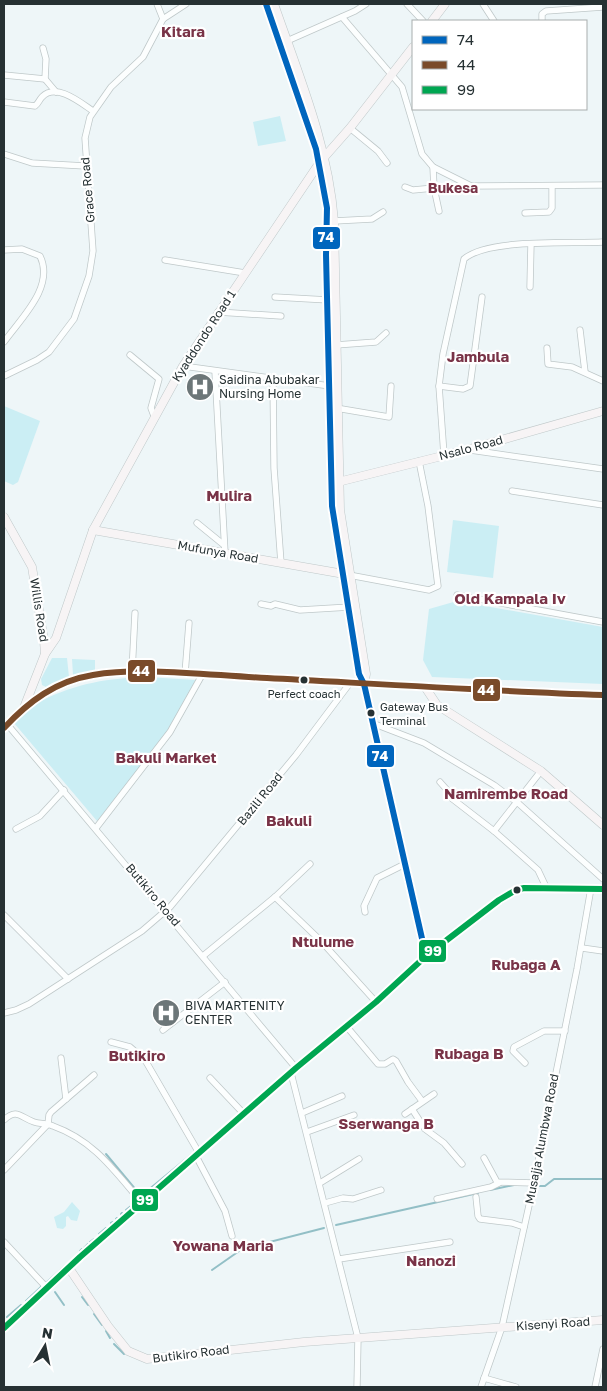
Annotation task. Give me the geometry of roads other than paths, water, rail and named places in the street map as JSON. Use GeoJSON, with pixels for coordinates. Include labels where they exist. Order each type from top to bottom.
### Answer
{"type":"FeatureCollection","features":[{"type":"Feature","properties":{"kind":"main road"},"geometry":{"type":"LineString","coordinates":[[266,4],[320,162],[327,208],[332,506],[366,674],[364,684]]}},
{"type":"Feature","properties":{"kind":"main road"},"geometry":{"type":"LineString","coordinates":[[274,4],[326,155],[334,221],[338,482],[350,607],[359,674],[364,684],[426,956]]}},
{"type":"Feature","properties":{"kind":"main road"},"geometry":{"type":"LineString","coordinates":[[433,20],[445,4]]}},
{"type":"Feature","properties":{"kind":"main road","name":"Kyaddondo Road 1"},"geometry":{"type":"LineString","coordinates":[[45,654],[56,638],[93,530],[183,366],[320,162],[393,75],[412,48]]}},
{"type":"Feature","properties":{"kind":"main road","name":"Nsalo Road"},"geometry":{"type":"LineString","coordinates":[[338,482],[466,450],[603,411]]}},
{"type":"Feature","properties":{"kind":"main road","name":"Willis Road"},"geometry":{"type":"LineString","coordinates":[[4,517],[32,567],[45,654],[24,707]]}},
{"type":"Feature","properties":{"kind":"main road","name":"Mufunya Road"},"geometry":{"type":"LineString","coordinates":[[93,530],[224,549],[281,563],[347,575]]}},
{"type":"Feature","properties":{"kind":"main road"},"geometry":{"type":"LineString","coordinates":[[6,726],[24,707],[46,692],[67,682],[93,675],[132,672],[603,695]]}},
{"type":"Feature","properties":{"kind":"main road"},"geometry":{"type":"LineString","coordinates":[[35,683],[46,692]]}},
{"type":"Feature","properties":{"kind":"main road"},"geometry":{"type":"LineString","coordinates":[[425,687],[437,705],[542,771],[603,825]]}},
{"type":"Feature","properties":{"kind":"main road"},"geometry":{"type":"LineString","coordinates":[[430,696],[444,688]]}},
{"type":"Feature","properties":{"kind":"main road"},"geometry":{"type":"LineString","coordinates":[[4,1328],[198,1154],[376,1002],[426,956],[513,892],[524,888],[546,887],[603,888]]}},
{"type":"Feature","properties":{"kind":"main road","name":"Butikiro Road"},"geometry":{"type":"LineString","coordinates":[[69,1268],[108,1326],[128,1351],[147,1359],[358,1338],[502,1327]]}},
{"type":"Feature","properties":{"kind":"main road","name":"Kisenyi Road"},"geometry":{"type":"LineString","coordinates":[[502,1327],[603,1320]]}},
{"type":"Feature","properties":{"kind":"street","name":"Grace Road"},"geometry":{"type":"LineString","coordinates":[[4,376],[49,352],[74,319],[89,276],[93,251],[85,138],[93,111],[111,87],[143,57],[163,19],[186,4]]}},
{"type":"Feature","properties":{"kind":"street"},"geometry":{"type":"LineString","coordinates":[[287,40],[366,4]]}},
{"type":"Feature","properties":{"kind":"street"},"geometry":{"type":"LineString","coordinates":[[407,4],[422,20]]}},
{"type":"Feature","properties":{"kind":"street"},"geometry":{"type":"LineString","coordinates":[[483,4],[493,20]]}},
{"type":"Feature","properties":{"kind":"street"},"geometry":{"type":"LineString","coordinates":[[157,5],[173,11]]}},
{"type":"Feature","properties":{"kind":"street"},"geometry":{"type":"LineString","coordinates":[[157,5],[163,19]]}},
{"type":"Feature","properties":{"kind":"street"},"geometry":{"type":"LineString","coordinates":[[542,20],[542,14],[546,11],[603,7]]}},
{"type":"Feature","properties":{"kind":"street"},"geometry":{"type":"LineString","coordinates":[[342,16],[393,75],[405,95],[422,154],[434,168],[471,186],[552,187],[603,185]]}},
{"type":"Feature","properties":{"kind":"street"},"geometry":{"type":"LineString","coordinates":[[43,48],[46,58],[45,79]]}},
{"type":"Feature","properties":{"kind":"street"},"geometry":{"type":"LineString","coordinates":[[4,74],[45,79],[56,92]]}},
{"type":"Feature","properties":{"kind":"street"},"geometry":{"type":"LineString","coordinates":[[4,102],[35,106],[42,96],[56,92],[70,96],[93,111]]}},
{"type":"Feature","properties":{"kind":"street"},"geometry":{"type":"LineString","coordinates":[[350,128],[378,151],[387,163]]}},
{"type":"Feature","properties":{"kind":"street"},"geometry":{"type":"LineString","coordinates":[[4,154],[32,163],[86,166]]}},
{"type":"Feature","properties":{"kind":"street"},"geometry":{"type":"LineString","coordinates":[[434,168],[434,188],[439,211]]}},
{"type":"Feature","properties":{"kind":"street"},"geometry":{"type":"LineString","coordinates":[[405,187],[413,190],[434,188]]}},
{"type":"Feature","properties":{"kind":"street"},"geometry":{"type":"LineString","coordinates":[[525,213],[549,212],[552,208],[552,187]]}},
{"type":"Feature","properties":{"kind":"street"},"geometry":{"type":"LineString","coordinates":[[334,221],[372,219],[383,212]]}},
{"type":"Feature","properties":{"kind":"street"},"geometry":{"type":"LineString","coordinates":[[444,455],[440,386],[447,326],[464,259],[488,248],[531,244],[603,242]]}},
{"type":"Feature","properties":{"kind":"street"},"geometry":{"type":"LineString","coordinates":[[530,287],[531,244]]}},
{"type":"Feature","properties":{"kind":"street"},"geometry":{"type":"LineString","coordinates":[[4,250],[22,249],[40,256],[45,276],[38,295],[4,342]]}},
{"type":"Feature","properties":{"kind":"street"},"geometry":{"type":"LineString","coordinates":[[165,260],[245,273]]}},
{"type":"Feature","properties":{"kind":"street"},"geometry":{"type":"LineString","coordinates":[[274,297],[328,300]]}},
{"type":"Feature","properties":{"kind":"street"},"geometry":{"type":"LineString","coordinates":[[440,386],[463,389],[470,386],[482,297]]}},
{"type":"Feature","properties":{"kind":"street"},"geometry":{"type":"LineString","coordinates":[[218,312],[281,316]]}},
{"type":"Feature","properties":{"kind":"street"},"geometry":{"type":"LineString","coordinates":[[580,330],[585,372]]}},
{"type":"Feature","properties":{"kind":"street"},"geometry":{"type":"LineString","coordinates":[[336,345],[376,342],[386,334]]}},
{"type":"Feature","properties":{"kind":"street"},"geometry":{"type":"LineString","coordinates":[[547,348],[548,364],[585,372],[603,381]]}},
{"type":"Feature","properties":{"kind":"street"},"geometry":{"type":"LineString","coordinates":[[130,355],[159,379],[151,408],[154,416]]}},
{"type":"Feature","properties":{"kind":"street"},"geometry":{"type":"LineString","coordinates":[[183,366],[273,380],[330,386]]}},
{"type":"Feature","properties":{"kind":"street"},"geometry":{"type":"LineString","coordinates":[[215,371],[224,549]]}},
{"type":"Feature","properties":{"kind":"street"},"geometry":{"type":"LineString","coordinates":[[273,380],[274,468],[281,563]]}},
{"type":"Feature","properties":{"kind":"street"},"geometry":{"type":"LineString","coordinates":[[336,408],[389,417],[391,386]]}},
{"type":"Feature","properties":{"kind":"street"},"geometry":{"type":"LineString","coordinates":[[466,450],[603,469]]}},
{"type":"Feature","properties":{"kind":"street"},"geometry":{"type":"LineString","coordinates":[[347,575],[429,590],[438,586],[428,506],[419,461]]}},
{"type":"Feature","properties":{"kind":"street"},"geometry":{"type":"LineString","coordinates":[[512,491],[603,505]]}},
{"type":"Feature","properties":{"kind":"street"},"geometry":{"type":"LineString","coordinates":[[197,523],[224,549]]}},
{"type":"Feature","properties":{"kind":"street"},"geometry":{"type":"LineString","coordinates":[[457,595],[603,622]]}},
{"type":"Feature","properties":{"kind":"street"},"geometry":{"type":"LineString","coordinates":[[261,604],[270,606],[275,604],[300,610],[350,607]]}},
{"type":"Feature","properties":{"kind":"street"},"geometry":{"type":"LineString","coordinates":[[132,672],[135,613]]}},
{"type":"Feature","properties":{"kind":"street"},"geometry":{"type":"LineString","coordinates":[[185,674],[189,623]]}},
{"type":"Feature","properties":{"kind":"street"},"geometry":{"type":"LineString","coordinates":[[96,828],[169,733],[202,675]]}},
{"type":"Feature","properties":{"kind":"street","name":"Bazili Road"},"geometry":{"type":"LineString","coordinates":[[4,1013],[23,1008],[142,931],[165,911],[219,850],[296,755],[350,683]]}},
{"type":"Feature","properties":{"kind":"street"},"geometry":{"type":"LineString","coordinates":[[372,723],[424,743],[518,803],[603,879]]}},
{"type":"Feature","properties":{"kind":"street","name":"Butikiro Road"},"geometry":{"type":"LineString","coordinates":[[6,726],[64,790],[225,982],[294,1071],[302,1113],[358,1338]]}},
{"type":"Feature","properties":{"kind":"street"},"geometry":{"type":"LineString","coordinates":[[494,831],[542,771]]}},
{"type":"Feature","properties":{"kind":"street"},"geometry":{"type":"LineString","coordinates":[[440,782],[448,791],[450,797],[494,831],[538,870],[546,887]]}},
{"type":"Feature","properties":{"kind":"street"},"geometry":{"type":"LineString","coordinates":[[16,829],[40,816],[64,790]]}},
{"type":"Feature","properties":{"kind":"street"},"geometry":{"type":"LineString","coordinates":[[203,956],[275,897],[310,864]]}},
{"type":"Feature","properties":{"kind":"street"},"geometry":{"type":"LineString","coordinates":[[365,912],[364,906],[377,878],[405,864]]}},
{"type":"Feature","properties":{"kind":"street","name":"Musajja Alumbwa Road"},"geometry":{"type":"LineString","coordinates":[[481,1387],[502,1327],[534,1184],[582,948],[591,888]]}},
{"type":"Feature","properties":{"kind":"street"},"geometry":{"type":"LineString","coordinates":[[275,897],[320,940],[376,1002]]}},
{"type":"Feature","properties":{"kind":"street"},"geometry":{"type":"LineString","coordinates":[[4,915],[68,979]]}},
{"type":"Feature","properties":{"kind":"street"},"geometry":{"type":"LineString","coordinates":[[582,948],[603,951]]}},
{"type":"Feature","properties":{"kind":"street"},"geometry":{"type":"LineString","coordinates":[[163,1030],[225,982]]}},
{"type":"Feature","properties":{"kind":"street"},"geometry":{"type":"LineString","coordinates":[[347,1026],[378,1064],[385,1064],[393,1059],[396,1061],[422,1101]]}},
{"type":"Feature","properties":{"kind":"street"},"geometry":{"type":"LineString","coordinates":[[525,1063],[513,1051],[514,1047],[544,1031],[565,1031]]}},
{"type":"Feature","properties":{"kind":"street"},"geometry":{"type":"LineString","coordinates":[[111,1042],[130,1047],[144,1060],[198,1154],[225,1212],[232,1236]]}},
{"type":"Feature","properties":{"kind":"street"},"geometry":{"type":"LineString","coordinates":[[61,1058],[66,1099]]}},
{"type":"Feature","properties":{"kind":"street"},"geometry":{"type":"LineString","coordinates":[[4,1170],[48,1124],[48,1115],[94,1075]]}},
{"type":"Feature","properties":{"kind":"street"},"geometry":{"type":"LineString","coordinates":[[210,1078],[244,1114]]}},
{"type":"Feature","properties":{"kind":"street"},"geometry":{"type":"LineString","coordinates":[[405,1114],[434,1094]]}},
{"type":"Feature","properties":{"kind":"street"},"geometry":{"type":"LineString","coordinates":[[302,1113],[342,1096]]}},
{"type":"Feature","properties":{"kind":"street"},"geometry":{"type":"LineString","coordinates":[[412,1109],[424,1129],[444,1143],[462,1164]]}},
{"type":"Feature","properties":{"kind":"street"},"geometry":{"type":"LineString","coordinates":[[4,1120],[11,1113],[15,1113],[35,1122],[48,1124],[93,1146],[143,1204]]}},
{"type":"Feature","properties":{"kind":"street"},"geometry":{"type":"LineString","coordinates":[[307,1132],[354,1115]]}},
{"type":"Feature","properties":{"kind":"street"},"geometry":{"type":"LineString","coordinates":[[484,1158],[499,1183]]}},
{"type":"Feature","properties":{"kind":"street"},"geometry":{"type":"LineString","coordinates":[[320,1183],[358,1159]]}},
{"type":"Feature","properties":{"kind":"street"},"geometry":{"type":"LineString","coordinates":[[437,1199],[491,1187],[499,1183],[534,1184]]}},
{"type":"Feature","properties":{"kind":"street"},"geometry":{"type":"LineString","coordinates":[[325,1203],[343,1198],[354,1199],[381,1190]]}},
{"type":"Feature","properties":{"kind":"street"},"geometry":{"type":"LineString","coordinates":[[476,1197],[479,1218],[524,1227]]}},
{"type":"Feature","properties":{"kind":"street"},"geometry":{"type":"LineString","coordinates":[[4,1242],[47,1288]]}},
{"type":"Feature","properties":{"kind":"street"},"geometry":{"type":"LineString","coordinates":[[339,1260],[450,1242]]}},
{"type":"Feature","properties":{"kind":"street"},"geometry":{"type":"LineString","coordinates":[[357,1387],[358,1338]]}},
{"type":"Feature","properties":{"kind":"street"},"geometry":{"type":"LineString","coordinates":[[595,1387],[603,1349]]}},
{"type":"Feature","properties":{"kind":"street"},"geometry":{"type":"LineString","coordinates":[[484,1378],[516,1387]]}},
{"type":"Feature","properties":{"kind":"waterway"},"geometry":{"type":"LineString","coordinates":[[106,1154],[141,1196],[192,1154]]}},
{"type":"Feature","properties":{"kind":"waterway"},"geometry":{"type":"LineString","coordinates":[[539,1186],[545,1186],[554,1179],[603,1179]]}},
{"type":"Feature","properties":{"kind":"waterway"},"geometry":{"type":"LineString","coordinates":[[490,1190],[514,1185]]}},
{"type":"Feature","properties":{"kind":"waterway"},"geometry":{"type":"LineString","coordinates":[[336,1225],[478,1193]]}},
{"type":"Feature","properties":{"kind":"waterway"},"geometry":{"type":"LineString","coordinates":[[126,1210],[131,1206]]}},
{"type":"Feature","properties":{"kind":"waterway"},"geometry":{"type":"LineString","coordinates":[[99,1234],[106,1228]]}},
{"type":"Feature","properties":{"kind":"waterway"},"geometry":{"type":"LineString","coordinates":[[212,1270],[242,1249],[324,1228]]}},
{"type":"Feature","properties":{"kind":"waterway"},"geometry":{"type":"LineString","coordinates":[[90,1242],[94,1239]]}},
{"type":"Feature","properties":{"kind":"waterway"},"geometry":{"type":"LineString","coordinates":[[84,1248],[88,1244]]}},
{"type":"Feature","properties":{"kind":"waterway"},"geometry":{"type":"LineString","coordinates":[[47,1282],[66,1265]]}},
{"type":"Feature","properties":{"kind":"waterway"},"geometry":{"type":"LineString","coordinates":[[26,1301],[42,1286]]}},
{"type":"Feature","properties":{"kind":"waterway"},"geometry":{"type":"LineString","coordinates":[[55,1292],[64,1305]]}},
{"type":"Feature","properties":{"kind":"waterway"},"geometry":{"type":"LineString","coordinates":[[82,1297],[88,1305]]}},
{"type":"Feature","properties":{"kind":"waterway"},"geometry":{"type":"LineString","coordinates":[[7,1317],[21,1305]]}},
{"type":"Feature","properties":{"kind":"waterway"},"geometry":{"type":"LineString","coordinates":[[94,1314],[102,1325]]}},
{"type":"Feature","properties":{"kind":"waterway"},"geometry":{"type":"LineString","coordinates":[[106,1331],[110,1338]]}},
{"type":"Feature","properties":{"kind":"waterway"},"geometry":{"type":"LineString","coordinates":[[114,1344],[124,1354]]}},
{"type":"Feature","properties":{"kind":"place","name":"Saidina Abubakar Nursing Home"},"geometry":{"type":"Point","coordinates":[200,387]}},
{"type":"Feature","properties":{"kind":"place","name":"Perfect coach"},"geometry":{"type":"Point","coordinates":[304,680]}},
{"type":"Feature","properties":{"kind":"place","name":"Gateway Bus Terminal"},"geometry":{"type":"Point","coordinates":[371,713]}},
{"type":"Feature","properties":{"kind":"place","name":"BIVA MARTENITY CENTER"},"geometry":{"type":"Point","coordinates":[166,1013]}},
{"type":"Feature","properties":{"kind":"district","name":"Kitara"},"geometry":{"type":"Point","coordinates":[183,32]}},
{"type":"Feature","properties":{"kind":"district","name":"Bukesa"},"geometry":{"type":"Point","coordinates":[453,188]}},
{"type":"Feature","properties":{"kind":"district","name":"Jambula"},"geometry":{"type":"Point","coordinates":[478,357]}},
{"type":"Feature","properties":{"kind":"district","name":"Mulira"},"geometry":{"type":"Point","coordinates":[229,496]}},
{"type":"Feature","properties":{"kind":"district","name":"Old Kampala Iv"},"geometry":{"type":"Point","coordinates":[510,599]}},
{"type":"Feature","properties":{"kind":"district","name":"Bakuli Market"},"geometry":{"type":"Point","coordinates":[166,758]}},
{"type":"Feature","properties":{"kind":"district","name":"Namirembe Road"},"geometry":{"type":"Point","coordinates":[506,794]}},
{"type":"Feature","properties":{"kind":"district","name":"Bakuli"},"geometry":{"type":"Point","coordinates":[289,821]}},
{"type":"Feature","properties":{"kind":"district","name":"Ntulume"},"geometry":{"type":"Point","coordinates":[323,942]}},
{"type":"Feature","properties":{"kind":"district","name":"Rubaga A"},"geometry":{"type":"Point","coordinates":[526,965]}},
{"type":"Feature","properties":{"kind":"district","name":"Rubaga B"},"geometry":{"type":"Point","coordinates":[469,1054]}},
{"type":"Feature","properties":{"kind":"district","name":"Butikiro"},"geometry":{"type":"Point","coordinates":[137,1056]}},
{"type":"Feature","properties":{"kind":"district","name":"Sserwanga B"},"geometry":{"type":"Point","coordinates":[386,1124]}},
{"type":"Feature","properties":{"kind":"district","name":"Yowana Maria"},"geometry":{"type":"Point","coordinates":[223,1246]}},
{"type":"Feature","properties":{"kind":"district","name":"Nanozi"},"geometry":{"type":"Point","coordinates":[431,1261]}}]}
